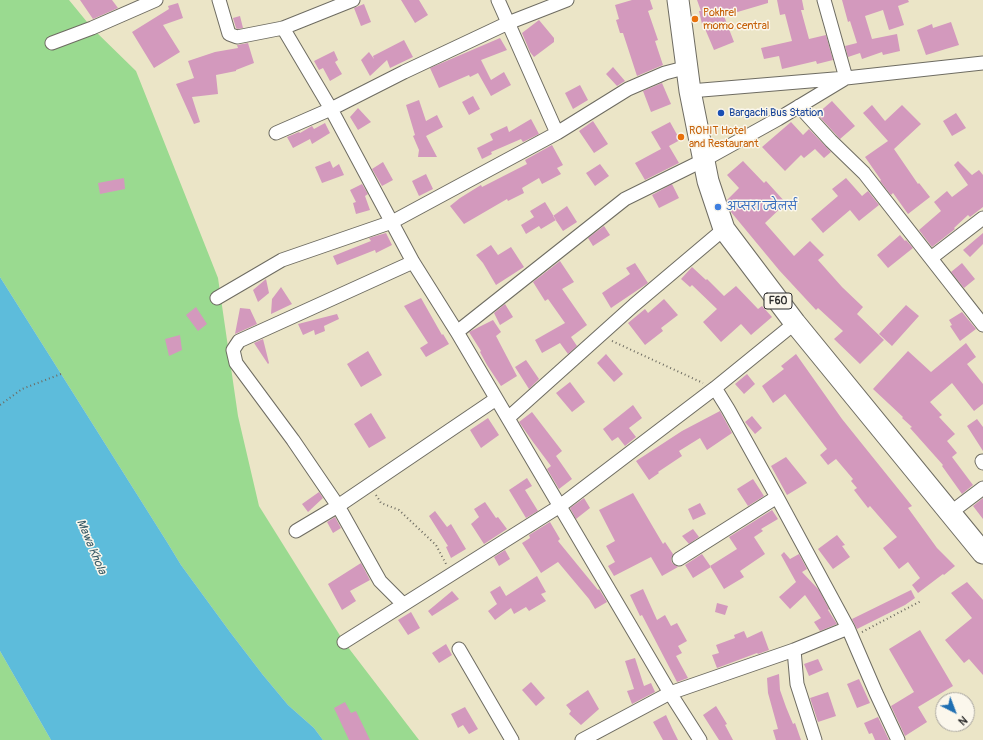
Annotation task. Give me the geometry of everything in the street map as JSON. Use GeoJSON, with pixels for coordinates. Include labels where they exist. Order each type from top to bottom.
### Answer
{"type":"FeatureCollection","features":[{"type":"Feature","properties":{"kind":"main road","name":"F60"},"geometry":{"type":"LineString","coordinates":[[678,0],[690,91],[708,181],[724,229],[795,323],[983,553]]}},
{"type":"Feature","properties":{"kind":"street"},"geometry":{"type":"LineString","coordinates":[[52,43],[92,28],[131,4],[156,0]]}},
{"type":"Feature","properties":{"kind":"street"},"geometry":{"type":"LineString","coordinates":[[219,0],[229,34],[237,37],[283,28],[353,0]]}},
{"type":"Feature","properties":{"kind":"street"},"geometry":{"type":"LineString","coordinates":[[498,0],[557,133]]}},
{"type":"Feature","properties":{"kind":"street"},"geometry":{"type":"LineString","coordinates":[[276,133],[331,109],[404,72],[508,23],[567,0]]}},
{"type":"Feature","properties":{"kind":"street"},"geometry":{"type":"LineString","coordinates":[[824,0],[846,78]]}},
{"type":"Feature","properties":{"kind":"street"},"geometry":{"type":"LineString","coordinates":[[283,28],[331,109],[413,262],[457,332],[670,693],[700,740]]}},
{"type":"Feature","properties":{"kind":"street"},"geometry":{"type":"LineString","coordinates":[[690,91],[846,78],[983,63]]}},
{"type":"Feature","properties":{"kind":"street"},"geometry":{"type":"LineString","coordinates":[[217,298],[282,260],[392,222],[557,133],[628,89],[665,73],[688,67]]}},
{"type":"Feature","properties":{"kind":"street"},"geometry":{"type":"LineString","coordinates":[[457,332],[625,199],[704,160],[778,119],[846,78]]}},
{"type":"Feature","properties":{"kind":"street"},"geometry":{"type":"LineString","coordinates":[[798,106],[864,173],[983,325]]}},
{"type":"Feature","properties":{"kind":"street"},"geometry":{"type":"LineString","coordinates":[[931,258],[983,218]]}},
{"type":"Feature","properties":{"kind":"street"},"geometry":{"type":"LineString","coordinates":[[508,418],[724,229]]}},
{"type":"Feature","properties":{"kind":"street"},"geometry":{"type":"LineString","coordinates":[[403,604],[380,581],[338,506],[293,440],[236,363],[233,350],[239,341],[413,262]]}},
{"type":"Feature","properties":{"kind":"street"},"geometry":{"type":"LineString","coordinates":[[344,642],[560,506],[715,388],[795,323]]}},
{"type":"Feature","properties":{"kind":"street"},"geometry":{"type":"LineString","coordinates":[[715,388],[777,497],[850,633],[876,694],[898,740]]}},
{"type":"Feature","properties":{"kind":"street"},"geometry":{"type":"LineString","coordinates":[[296,531],[370,485],[496,399]]}},
{"type":"Feature","properties":{"kind":"street"},"geometry":{"type":"LineString","coordinates":[[950,513],[983,488]]}},
{"type":"Feature","properties":{"kind":"street"},"geometry":{"type":"LineString","coordinates":[[679,559],[777,497]]}},
{"type":"Feature","properties":{"kind":"street"},"geometry":{"type":"LineString","coordinates":[[582,740],[670,693],[794,650],[850,633]]}},
{"type":"Feature","properties":{"kind":"street"},"geometry":{"type":"LineString","coordinates":[[459,649],[512,740]]}},
{"type":"Feature","properties":{"kind":"street"},"geometry":{"type":"LineString","coordinates":[[794,650],[797,684],[815,740]]}},
{"type":"Feature","properties":{"kind":"path"},"geometry":{"type":"LineString","coordinates":[[600,336],[715,388]]}},
{"type":"Feature","properties":{"kind":"path"},"geometry":{"type":"LineString","coordinates":[[0,405],[22,390],[61,374]]}},
{"type":"Feature","properties":{"kind":"path"},"geometry":{"type":"LineString","coordinates":[[370,485],[381,503],[399,510],[436,545],[451,574]]}},
{"type":"Feature","properties":{"kind":"path"},"geometry":{"type":"LineString","coordinates":[[850,633],[920,601]]}},
{"type":"Feature","properties":{"kind":"green space"},"geometry":{"type":"Polygon","coordinates":[[[0,0],[69,0],[92,28],[136,71],[218,278],[238,416],[259,506],[344,642],[419,740],[323,740],[314,728],[288,705],[230,632],[181,565],[0,277],[0,0]]]}},
{"type":"Feature","properties":{"kind":"green space"},"geometry":{"type":"Polygon","coordinates":[[[0,651],[51,740],[0,740],[0,651]]]}},
{"type":"Feature","properties":{"kind":"water","name":"Mawa Khola"},"geometry":{"type":"Polygon","coordinates":[[[0,277],[181,565],[263,675],[288,705],[314,728],[323,740],[51,740],[0,651],[0,277]]]}},
{"type":"Feature","properties":{"kind":"building"},"geometry":{"type":"Polygon","coordinates":[[[80,0],[112,0],[118,8],[93,19],[80,0]]]}},
{"type":"Feature","properties":{"kind":"building"},"geometry":{"type":"Polygon","coordinates":[[[401,0],[419,0],[428,15],[415,23],[401,0]]]}},
{"type":"Feature","properties":{"kind":"building"},"geometry":{"type":"Polygon","coordinates":[[[632,0],[650,0],[653,9],[648,11],[658,40],[655,41],[663,65],[637,76],[623,33],[620,33],[616,20],[619,19],[615,5],[632,0]]]}},
{"type":"Feature","properties":{"kind":"building"},"geometry":{"type":"Polygon","coordinates":[[[697,0],[768,0],[768,3],[724,16],[734,42],[714,50],[702,24],[699,11],[701,11],[697,0]]]}},
{"type":"Feature","properties":{"kind":"building"},"geometry":{"type":"Polygon","coordinates":[[[777,0],[802,0],[804,10],[801,10],[809,39],[826,35],[833,60],[817,64],[816,61],[782,69],[779,56],[764,59],[761,48],[792,41],[785,14],[780,15],[777,0]]]}},
{"type":"Feature","properties":{"kind":"building"},"geometry":{"type":"Polygon","coordinates":[[[842,0],[908,0],[909,2],[898,6],[904,25],[889,30],[883,10],[865,16],[872,39],[897,34],[900,51],[883,55],[882,52],[862,59],[860,53],[848,57],[845,46],[857,43],[850,21],[848,22],[842,0]]]}},
{"type":"Feature","properties":{"kind":"building"},"geometry":{"type":"Polygon","coordinates":[[[178,3],[183,18],[163,25],[180,52],[154,68],[132,32],[169,9],[168,6],[178,3]]]}},
{"type":"Feature","properties":{"kind":"building"},"geometry":{"type":"Polygon","coordinates":[[[364,4],[371,22],[361,26],[354,8],[364,4]]]}},
{"type":"Feature","properties":{"kind":"building"},"geometry":{"type":"Polygon","coordinates":[[[240,16],[243,28],[238,29],[236,28],[233,18],[240,16]]]}},
{"type":"Feature","properties":{"kind":"building"},"geometry":{"type":"Polygon","coordinates":[[[539,20],[554,38],[554,42],[534,57],[530,52],[522,33],[539,20]]]}},
{"type":"Feature","properties":{"kind":"building"},"geometry":{"type":"Polygon","coordinates":[[[951,22],[959,45],[926,55],[917,30],[932,24],[933,28],[951,22]]]}},
{"type":"Feature","properties":{"kind":"building"},"geometry":{"type":"Polygon","coordinates":[[[500,38],[507,50],[481,60],[491,80],[504,72],[511,85],[491,96],[478,73],[470,77],[469,75],[439,88],[430,68],[500,38]]]}},
{"type":"Feature","properties":{"kind":"building"},"geometry":{"type":"Polygon","coordinates":[[[404,40],[413,57],[390,68],[387,60],[370,76],[361,60],[369,52],[374,59],[373,56],[404,40]]]}},
{"type":"Feature","properties":{"kind":"building"},"geometry":{"type":"Polygon","coordinates":[[[248,43],[254,63],[236,71],[216,75],[218,94],[192,97],[200,122],[194,124],[176,84],[194,78],[188,61],[215,52],[238,48],[237,45],[248,43]]]}},
{"type":"Feature","properties":{"kind":"building"},"geometry":{"type":"Polygon","coordinates":[[[334,51],[338,60],[335,62],[342,74],[330,81],[323,68],[319,70],[314,61],[334,51]]]}},
{"type":"Feature","properties":{"kind":"building"},"geometry":{"type":"Polygon","coordinates":[[[613,67],[625,81],[617,86],[606,74],[613,67]]]}},
{"type":"Feature","properties":{"kind":"building"},"geometry":{"type":"Polygon","coordinates":[[[662,83],[671,104],[651,112],[643,91],[662,83]]]}},
{"type":"Feature","properties":{"kind":"building"},"geometry":{"type":"Polygon","coordinates":[[[580,85],[588,100],[573,109],[565,93],[580,85]]]}},
{"type":"Feature","properties":{"kind":"building"},"geometry":{"type":"Polygon","coordinates":[[[473,96],[480,109],[469,115],[462,102],[473,96]]]}},
{"type":"Feature","properties":{"kind":"building"},"geometry":{"type":"Polygon","coordinates":[[[419,100],[426,121],[437,115],[443,127],[426,136],[437,157],[418,157],[419,150],[413,136],[415,135],[406,105],[419,100]]]}},
{"type":"Feature","properties":{"kind":"building"},"geometry":{"type":"Polygon","coordinates":[[[832,101],[855,126],[840,139],[817,114],[832,101]]]}},
{"type":"Feature","properties":{"kind":"building"},"geometry":{"type":"Polygon","coordinates":[[[872,105],[885,121],[902,105],[921,124],[894,149],[918,184],[919,183],[930,197],[908,214],[893,193],[891,195],[880,181],[881,180],[865,157],[888,141],[863,113],[872,105]]]}},
{"type":"Feature","properties":{"kind":"building"},"geometry":{"type":"Polygon","coordinates":[[[358,108],[371,122],[358,130],[350,117],[358,108]]]}},
{"type":"Feature","properties":{"kind":"building"},"geometry":{"type":"Polygon","coordinates":[[[956,113],[966,128],[952,136],[943,121],[956,113]]]}},
{"type":"Feature","properties":{"kind":"building"},"geometry":{"type":"Polygon","coordinates":[[[531,119],[539,134],[523,142],[521,139],[491,152],[492,154],[482,159],[477,148],[493,140],[490,134],[507,126],[509,132],[531,119]]]}},
{"type":"Feature","properties":{"kind":"building"},"geometry":{"type":"Polygon","coordinates":[[[593,121],[608,144],[594,153],[579,131],[593,121]]]}},
{"type":"Feature","properties":{"kind":"building"},"geometry":{"type":"Polygon","coordinates":[[[670,122],[680,140],[669,146],[679,163],[645,180],[635,163],[661,149],[651,132],[670,122]]]}},
{"type":"Feature","properties":{"kind":"building"},"geometry":{"type":"Polygon","coordinates":[[[791,122],[803,135],[809,129],[831,152],[824,158],[815,149],[804,158],[801,155],[785,171],[762,147],[791,122]]]}},
{"type":"Feature","properties":{"kind":"building"},"geometry":{"type":"Polygon","coordinates":[[[325,123],[330,133],[312,144],[310,139],[293,148],[287,137],[299,132],[300,133],[312,126],[314,129],[325,123]]]}},
{"type":"Feature","properties":{"kind":"building"},"geometry":{"type":"Polygon","coordinates":[[[552,145],[563,165],[557,168],[561,174],[542,184],[539,178],[522,188],[524,193],[508,201],[507,199],[464,224],[450,206],[481,185],[482,187],[527,164],[525,160],[552,145]]]}},
{"type":"Feature","properties":{"kind":"building"},"geometry":{"type":"Polygon","coordinates":[[[330,161],[333,168],[339,164],[344,175],[322,183],[315,167],[330,161]]]}},
{"type":"Feature","properties":{"kind":"building"},"geometry":{"type":"Polygon","coordinates":[[[743,161],[764,183],[766,181],[786,203],[765,223],[794,256],[810,241],[824,255],[818,260],[842,287],[863,307],[857,314],[884,340],[860,364],[834,339],[843,331],[818,308],[816,310],[779,270],[731,212],[727,200],[739,188],[727,175],[743,161]]]}},
{"type":"Feature","properties":{"kind":"building"},"geometry":{"type":"Polygon","coordinates":[[[958,161],[972,175],[979,170],[983,175],[983,207],[970,217],[968,215],[954,228],[955,229],[932,247],[919,230],[941,211],[934,202],[947,191],[952,197],[968,185],[954,165],[958,161]]]}},
{"type":"Feature","properties":{"kind":"building"},"geometry":{"type":"Polygon","coordinates":[[[383,162],[393,180],[382,186],[372,169],[383,162]]]}},
{"type":"Feature","properties":{"kind":"building"},"geometry":{"type":"Polygon","coordinates":[[[600,164],[609,176],[595,186],[586,173],[600,164]]]}},
{"type":"Feature","properties":{"kind":"building"},"geometry":{"type":"Polygon","coordinates":[[[426,174],[433,189],[419,196],[412,181],[426,174]]]}},
{"type":"Feature","properties":{"kind":"building"},"geometry":{"type":"Polygon","coordinates":[[[124,178],[125,189],[100,194],[98,183],[124,178]]]}},
{"type":"Feature","properties":{"kind":"building"},"geometry":{"type":"Polygon","coordinates":[[[846,178],[862,196],[868,191],[879,205],[859,221],[850,210],[823,233],[811,219],[838,196],[832,189],[846,178]]]}},
{"type":"Feature","properties":{"kind":"building"},"geometry":{"type":"Polygon","coordinates":[[[362,184],[368,194],[365,196],[370,210],[356,214],[353,203],[356,202],[350,190],[362,184]]]}},
{"type":"Feature","properties":{"kind":"building"},"geometry":{"type":"Polygon","coordinates":[[[672,184],[679,198],[659,208],[652,195],[672,184]]]}},
{"type":"Feature","properties":{"kind":"building"},"geometry":{"type":"Polygon","coordinates":[[[545,202],[556,220],[541,229],[539,226],[526,234],[521,225],[534,217],[530,211],[545,202]]]}},
{"type":"Feature","properties":{"kind":"building"},"geometry":{"type":"Polygon","coordinates":[[[567,206],[577,222],[563,231],[553,216],[567,206]]]}},
{"type":"Feature","properties":{"kind":"building"},"geometry":{"type":"Polygon","coordinates":[[[604,226],[610,235],[593,246],[588,238],[604,226]]]}},
{"type":"Feature","properties":{"kind":"building"},"geometry":{"type":"Polygon","coordinates":[[[386,233],[392,245],[376,253],[375,250],[337,265],[333,256],[371,241],[369,238],[386,233]]]}},
{"type":"Feature","properties":{"kind":"building"},"geometry":{"type":"Polygon","coordinates":[[[983,233],[983,244],[970,257],[963,250],[983,233]]]}},
{"type":"Feature","properties":{"kind":"building"},"geometry":{"type":"Polygon","coordinates":[[[900,235],[913,248],[888,268],[877,255],[900,235]]]}},
{"type":"Feature","properties":{"kind":"building"},"geometry":{"type":"Polygon","coordinates":[[[491,245],[498,255],[511,247],[524,267],[496,285],[483,263],[476,255],[491,245]]]}},
{"type":"Feature","properties":{"kind":"building"},"geometry":{"type":"Polygon","coordinates":[[[560,261],[574,282],[562,289],[587,325],[571,337],[577,346],[568,354],[560,343],[542,353],[535,340],[565,323],[548,299],[545,301],[533,282],[560,261]]]}},
{"type":"Feature","properties":{"kind":"building"},"geometry":{"type":"Polygon","coordinates":[[[635,263],[648,283],[611,308],[602,293],[630,274],[626,268],[635,263]]]}},
{"type":"Feature","properties":{"kind":"building"},"geometry":{"type":"Polygon","coordinates":[[[962,263],[975,279],[964,288],[951,272],[962,263]]]}},
{"type":"Feature","properties":{"kind":"building"},"geometry":{"type":"Polygon","coordinates":[[[692,267],[724,296],[736,286],[758,309],[762,306],[772,317],[751,335],[741,324],[721,342],[703,322],[717,309],[692,285],[690,287],[681,279],[692,267]]]}},
{"type":"Feature","properties":{"kind":"building"},"geometry":{"type":"Polygon","coordinates":[[[266,279],[269,293],[258,302],[253,290],[266,279]]]}},
{"type":"Feature","properties":{"kind":"building"},"geometry":{"type":"Polygon","coordinates":[[[281,287],[292,304],[271,314],[272,299],[281,287]]]}},
{"type":"Feature","properties":{"kind":"building"},"geometry":{"type":"Polygon","coordinates":[[[421,298],[442,335],[443,334],[449,344],[426,357],[420,348],[428,343],[404,306],[421,298]]]}},
{"type":"Feature","properties":{"kind":"building"},"geometry":{"type":"Polygon","coordinates":[[[664,299],[678,315],[661,328],[663,331],[645,345],[628,323],[645,309],[648,313],[664,299]]]}},
{"type":"Feature","properties":{"kind":"building"},"geometry":{"type":"Polygon","coordinates":[[[505,304],[513,317],[500,325],[494,313],[505,304]]]}},
{"type":"Feature","properties":{"kind":"building"},"geometry":{"type":"Polygon","coordinates":[[[906,305],[919,316],[892,346],[879,334],[906,305]]]}},
{"type":"Feature","properties":{"kind":"building"},"geometry":{"type":"Polygon","coordinates":[[[196,307],[207,324],[198,331],[186,315],[196,307]]]}},
{"type":"Feature","properties":{"kind":"building"},"geometry":{"type":"Polygon","coordinates":[[[240,308],[250,309],[257,324],[235,334],[240,308]]]}},
{"type":"Feature","properties":{"kind":"building"},"geometry":{"type":"Polygon","coordinates":[[[962,312],[976,329],[960,341],[950,326],[952,325],[949,320],[962,312]]]}},
{"type":"Feature","properties":{"kind":"building"},"geometry":{"type":"Polygon","coordinates":[[[337,314],[339,319],[324,326],[325,331],[315,335],[314,330],[303,335],[298,324],[337,314]]]}},
{"type":"Feature","properties":{"kind":"building"},"geometry":{"type":"Polygon","coordinates":[[[493,320],[501,332],[496,336],[517,376],[501,386],[487,365],[480,352],[481,351],[469,332],[493,320]]]}},
{"type":"Feature","properties":{"kind":"building"},"geometry":{"type":"Polygon","coordinates":[[[180,335],[182,350],[169,356],[165,339],[180,335]]]}},
{"type":"Feature","properties":{"kind":"building"},"geometry":{"type":"Polygon","coordinates":[[[263,339],[269,363],[268,364],[254,343],[263,339]]]}},
{"type":"Feature","properties":{"kind":"building"},"geometry":{"type":"Polygon","coordinates":[[[966,343],[976,357],[967,364],[983,384],[983,404],[974,411],[952,383],[930,402],[942,415],[939,417],[955,434],[947,441],[957,453],[952,457],[973,485],[962,494],[942,466],[943,465],[910,428],[912,427],[873,389],[908,351],[931,372],[966,343]]]}},
{"type":"Feature","properties":{"kind":"building"},"geometry":{"type":"Polygon","coordinates":[[[368,351],[382,375],[361,387],[347,364],[368,351]]]}},
{"type":"Feature","properties":{"kind":"building"},"geometry":{"type":"Polygon","coordinates":[[[606,354],[623,374],[614,382],[597,363],[606,354]]]}},
{"type":"Feature","properties":{"kind":"building"},"geometry":{"type":"Polygon","coordinates":[[[796,354],[842,419],[912,506],[908,508],[937,548],[955,566],[918,593],[912,585],[920,578],[908,562],[899,569],[883,548],[897,537],[870,506],[868,508],[854,490],[857,488],[851,481],[853,479],[836,459],[828,465],[820,455],[827,449],[785,394],[773,403],[762,386],[784,369],[781,366],[796,354]]]}},
{"type":"Feature","properties":{"kind":"building"},"geometry":{"type":"Polygon","coordinates":[[[526,360],[539,379],[529,389],[515,367],[526,360]]]}},
{"type":"Feature","properties":{"kind":"building"},"geometry":{"type":"Polygon","coordinates":[[[747,374],[755,384],[744,394],[735,384],[747,374]]]}},
{"type":"Feature","properties":{"kind":"building"},"geometry":{"type":"Polygon","coordinates":[[[570,382],[585,402],[572,412],[556,393],[570,382]]]}},
{"type":"Feature","properties":{"kind":"building"},"geometry":{"type":"Polygon","coordinates":[[[633,405],[642,418],[629,428],[636,437],[625,446],[618,437],[612,441],[603,429],[633,405]]]}},
{"type":"Feature","properties":{"kind":"building"},"geometry":{"type":"Polygon","coordinates":[[[720,411],[732,433],[707,450],[700,438],[679,451],[682,456],[649,480],[636,461],[682,431],[720,411]]]}},
{"type":"Feature","properties":{"kind":"building"},"geometry":{"type":"Polygon","coordinates":[[[532,412],[562,451],[556,456],[572,479],[559,489],[547,469],[551,466],[519,422],[532,412]]]}},
{"type":"Feature","properties":{"kind":"building"},"geometry":{"type":"Polygon","coordinates":[[[371,413],[386,438],[369,448],[354,424],[371,413]]]}},
{"type":"Feature","properties":{"kind":"building"},"geometry":{"type":"Polygon","coordinates":[[[752,416],[762,428],[755,434],[745,422],[752,416]]]}},
{"type":"Feature","properties":{"kind":"building"},"geometry":{"type":"Polygon","coordinates":[[[488,418],[499,435],[481,448],[470,430],[488,418]]]}},
{"type":"Feature","properties":{"kind":"building"},"geometry":{"type":"Polygon","coordinates":[[[977,419],[983,427],[983,451],[967,426],[977,419]]]}},
{"type":"Feature","properties":{"kind":"building"},"geometry":{"type":"Polygon","coordinates":[[[786,457],[807,483],[787,495],[771,466],[786,457]]]}},
{"type":"Feature","properties":{"kind":"building"},"geometry":{"type":"Polygon","coordinates":[[[527,478],[532,486],[525,490],[538,511],[526,518],[509,490],[527,478]]]}},
{"type":"Feature","properties":{"kind":"building"},"geometry":{"type":"Polygon","coordinates":[[[753,479],[764,496],[748,506],[737,489],[753,479]]]}},
{"type":"Feature","properties":{"kind":"building"},"geometry":{"type":"Polygon","coordinates":[[[319,492],[323,498],[308,512],[302,504],[319,492]]]}},
{"type":"Feature","properties":{"kind":"building"},"geometry":{"type":"Polygon","coordinates":[[[633,493],[663,544],[665,542],[673,554],[671,559],[672,563],[678,567],[662,576],[651,557],[614,576],[608,566],[615,562],[606,546],[615,541],[599,510],[633,493]]]}},
{"type":"Feature","properties":{"kind":"building"},"geometry":{"type":"Polygon","coordinates":[[[584,498],[590,508],[576,519],[570,508],[584,498]]]}},
{"type":"Feature","properties":{"kind":"building"},"geometry":{"type":"Polygon","coordinates":[[[983,498],[983,519],[973,506],[983,498]]]}},
{"type":"Feature","properties":{"kind":"building"},"geometry":{"type":"Polygon","coordinates":[[[485,502],[496,518],[498,517],[507,529],[484,544],[471,524],[479,517],[474,509],[485,502]]]}},
{"type":"Feature","properties":{"kind":"building"},"geometry":{"type":"Polygon","coordinates":[[[700,503],[706,514],[693,520],[688,509],[700,503]]]}},
{"type":"Feature","properties":{"kind":"building"},"geometry":{"type":"Polygon","coordinates":[[[772,510],[778,519],[761,529],[763,531],[754,537],[765,554],[740,571],[744,577],[724,589],[710,566],[737,549],[729,537],[772,510]]]}},
{"type":"Feature","properties":{"kind":"building"},"geometry":{"type":"Polygon","coordinates":[[[435,511],[447,527],[451,524],[466,549],[451,558],[446,547],[448,546],[429,516],[435,511]]]}},
{"type":"Feature","properties":{"kind":"building"},"geometry":{"type":"Polygon","coordinates":[[[335,517],[341,528],[333,533],[327,522],[335,517]]]}},
{"type":"Feature","properties":{"kind":"building"},"geometry":{"type":"Polygon","coordinates":[[[550,522],[560,539],[558,541],[598,590],[599,589],[607,602],[595,609],[589,599],[558,562],[541,573],[522,543],[530,538],[529,535],[550,522]]]}},
{"type":"Feature","properties":{"kind":"building"},"geometry":{"type":"Polygon","coordinates":[[[693,529],[699,537],[689,544],[682,536],[693,529]]]}},
{"type":"Feature","properties":{"kind":"building"},"geometry":{"type":"Polygon","coordinates":[[[837,535],[845,545],[842,546],[850,557],[833,569],[818,549],[837,535]]]}},
{"type":"Feature","properties":{"kind":"building"},"geometry":{"type":"Polygon","coordinates":[[[505,550],[510,559],[499,566],[494,557],[505,550]]]}},
{"type":"Feature","properties":{"kind":"building"},"geometry":{"type":"Polygon","coordinates":[[[784,552],[790,559],[799,554],[807,569],[802,572],[819,590],[829,609],[828,610],[837,624],[820,631],[814,622],[821,618],[805,595],[790,609],[779,597],[796,582],[781,555],[784,552]]]}},
{"type":"Feature","properties":{"kind":"building"},"geometry":{"type":"Polygon","coordinates":[[[702,554],[711,567],[693,578],[685,565],[702,554]]]}},
{"type":"Feature","properties":{"kind":"building"},"geometry":{"type":"Polygon","coordinates":[[[361,563],[370,580],[350,591],[356,601],[342,610],[328,584],[361,563]]]}},
{"type":"Feature","properties":{"kind":"building"},"geometry":{"type":"Polygon","coordinates":[[[537,576],[546,592],[541,594],[546,601],[529,611],[526,607],[514,614],[511,608],[495,620],[488,611],[497,604],[490,592],[500,586],[506,596],[537,576]]]}},
{"type":"Feature","properties":{"kind":"building"},"geometry":{"type":"Polygon","coordinates":[[[967,582],[983,600],[983,675],[969,659],[964,663],[945,640],[972,618],[951,593],[967,582]]]}},
{"type":"Feature","properties":{"kind":"building"},"geometry":{"type":"Polygon","coordinates":[[[643,589],[657,620],[665,615],[671,626],[677,623],[687,641],[678,646],[682,653],[676,656],[688,678],[677,682],[642,615],[640,616],[630,595],[643,589]]]}},
{"type":"Feature","properties":{"kind":"building"},"geometry":{"type":"Polygon","coordinates":[[[911,590],[915,598],[905,605],[857,629],[852,619],[911,590]]]}},
{"type":"Feature","properties":{"kind":"building"},"geometry":{"type":"Polygon","coordinates":[[[452,591],[459,599],[432,616],[428,611],[452,591]]]}},
{"type":"Feature","properties":{"kind":"building"},"geometry":{"type":"Polygon","coordinates":[[[717,603],[728,606],[725,615],[715,612],[717,603]]]}},
{"type":"Feature","properties":{"kind":"building"},"geometry":{"type":"Polygon","coordinates":[[[411,612],[420,628],[408,635],[398,620],[411,612]]]}},
{"type":"Feature","properties":{"kind":"building"},"geometry":{"type":"Polygon","coordinates":[[[920,630],[953,686],[943,692],[935,692],[935,697],[918,707],[927,722],[905,736],[891,706],[914,692],[889,649],[920,630]]]}},
{"type":"Feature","properties":{"kind":"building"},"geometry":{"type":"Polygon","coordinates":[[[744,631],[747,638],[762,631],[769,650],[717,668],[712,655],[719,653],[716,645],[735,638],[734,635],[744,631]]]}},
{"type":"Feature","properties":{"kind":"building"},"geometry":{"type":"Polygon","coordinates":[[[446,644],[452,655],[439,663],[432,653],[446,644]]]}},
{"type":"Feature","properties":{"kind":"building"},"geometry":{"type":"Polygon","coordinates":[[[635,658],[644,686],[651,683],[655,692],[632,704],[627,691],[634,689],[625,661],[635,658]]]}},
{"type":"Feature","properties":{"kind":"building"},"geometry":{"type":"Polygon","coordinates":[[[818,659],[823,670],[809,676],[804,664],[818,659]]]}},
{"type":"Feature","properties":{"kind":"building"},"geometry":{"type":"Polygon","coordinates":[[[779,674],[780,690],[801,740],[776,740],[773,730],[778,729],[768,693],[767,678],[779,674]]]}},
{"type":"Feature","properties":{"kind":"building"},"geometry":{"type":"Polygon","coordinates":[[[859,679],[870,703],[857,708],[847,684],[859,679]]]}},
{"type":"Feature","properties":{"kind":"building"},"geometry":{"type":"Polygon","coordinates":[[[531,682],[545,698],[536,706],[522,690],[531,682]]]}},
{"type":"Feature","properties":{"kind":"building"},"geometry":{"type":"Polygon","coordinates":[[[588,690],[599,709],[581,725],[569,714],[571,711],[566,705],[588,690]]]}},
{"type":"Feature","properties":{"kind":"building"},"geometry":{"type":"Polygon","coordinates":[[[828,692],[836,716],[818,722],[810,698],[828,692]]]}},
{"type":"Feature","properties":{"kind":"building"},"geometry":{"type":"Polygon","coordinates":[[[345,702],[351,713],[356,711],[370,740],[349,740],[334,708],[345,702]]]}},
{"type":"Feature","properties":{"kind":"building"},"geometry":{"type":"Polygon","coordinates":[[[716,706],[727,724],[725,725],[733,740],[719,740],[703,715],[716,706]]]}},
{"type":"Feature","properties":{"kind":"building"},"geometry":{"type":"Polygon","coordinates":[[[465,707],[478,729],[469,734],[463,725],[458,728],[451,714],[465,707]]]}},
{"type":"Feature","properties":{"kind":"building"},"geometry":{"type":"Polygon","coordinates":[[[666,715],[678,740],[663,740],[653,722],[666,715]]]}},
{"type":"Feature","properties":{"kind":"building"},"geometry":{"type":"Polygon","coordinates":[[[878,717],[889,740],[875,740],[872,733],[869,734],[864,723],[878,717]]]}},
{"type":"Feature","properties":{"kind":"place","name":"Pokhrel momo central"},"geometry":{"type":"Point","coordinates":[695,19]}},
{"type":"Feature","properties":{"kind":"place","name":"Bargachi Bus Station"},"geometry":{"type":"Point","coordinates":[721,113]}},
{"type":"Feature","properties":{"kind":"place","name":"ROHIT Hotel and Restaurant"},"geometry":{"type":"Point","coordinates":[681,137]}},
{"type":"Feature","properties":{"kind":"place","name":"अप्सरा ज्वेलर्स"},"geometry":{"type":"Point","coordinates":[718,207]}}]}
